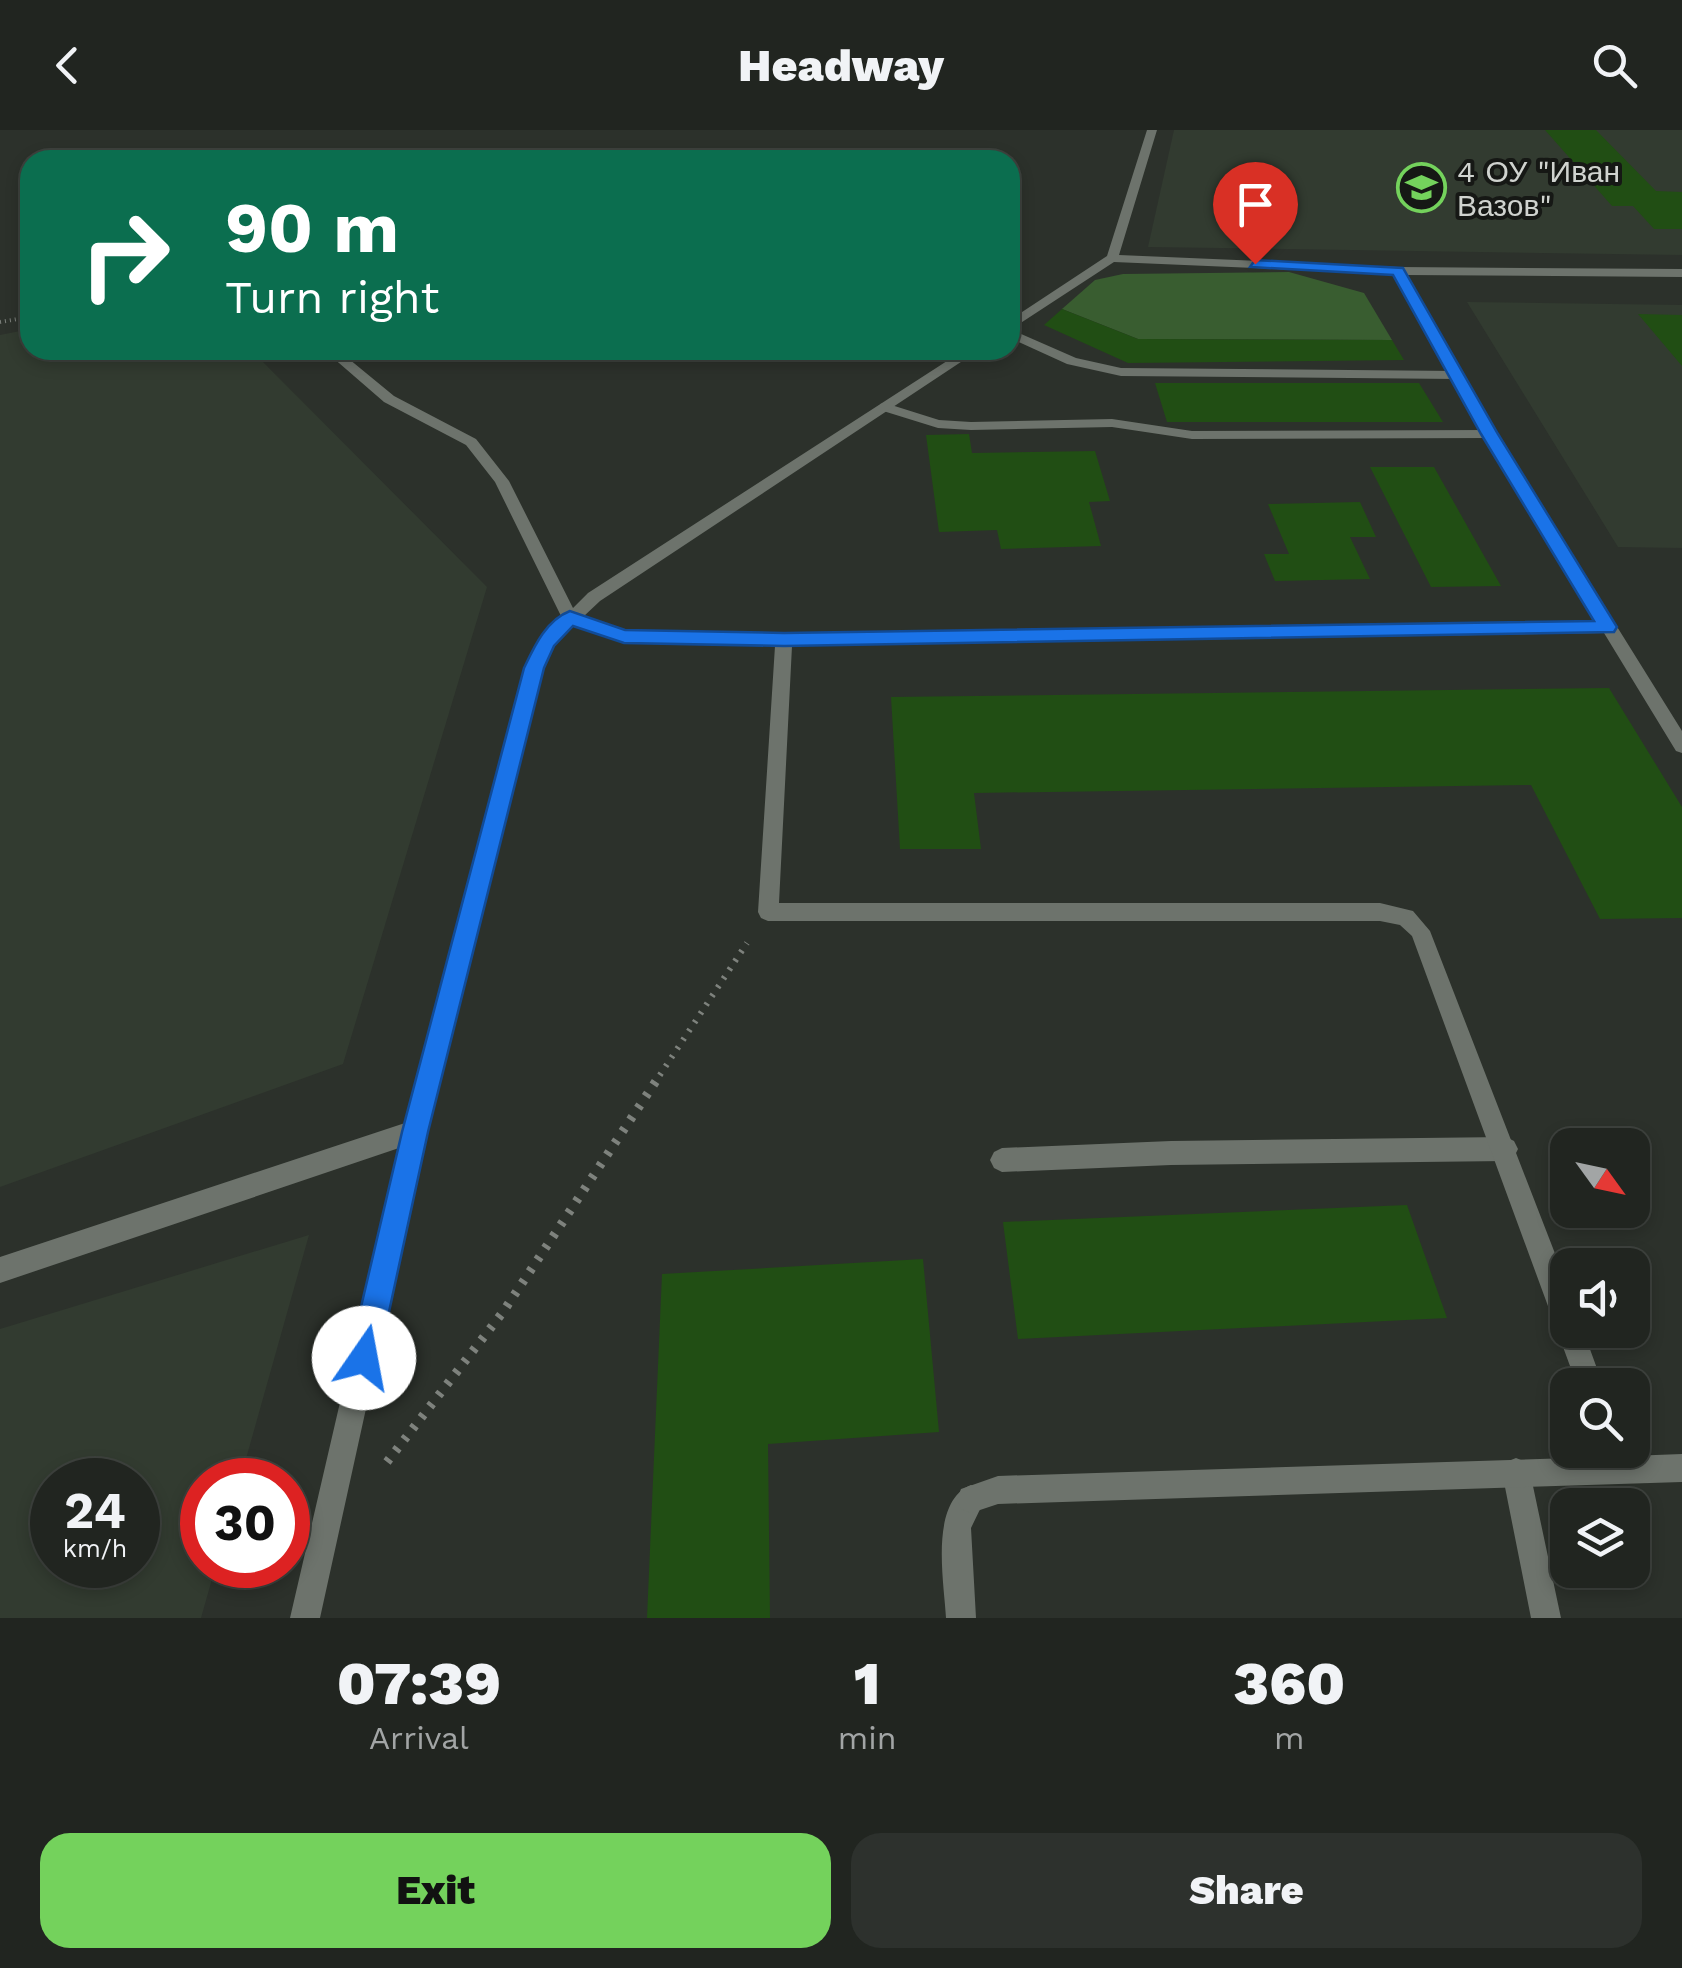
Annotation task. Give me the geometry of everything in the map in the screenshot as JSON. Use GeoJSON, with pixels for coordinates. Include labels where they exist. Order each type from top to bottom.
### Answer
{"type":"FeatureCollection","features":[{"type":"Feature","properties":{"kind":"street"},"geometry":{"type":"LineString","coordinates":[[1112,258],[1152,130]]}},
{"type":"Feature","properties":{"kind":"street"},"geometry":{"type":"LineString","coordinates":[[1020,319],[1112,258],[1398,271],[1682,273]]}},
{"type":"Feature","properties":{"kind":"street"},"geometry":{"type":"LineString","coordinates":[[1398,271],[1490,434],[1682,746]]}},
{"type":"Feature","properties":{"kind":"street"},"geometry":{"type":"LineString","coordinates":[[1020,339],[1072,362],[1121,372],[1456,375]]}},
{"type":"Feature","properties":{"kind":"street"},"geometry":{"type":"LineString","coordinates":[[342,360],[389,398],[471,442],[502,481],[570,618],[624,637],[784,640],[1608,627]]}},
{"type":"Feature","properties":{"kind":"street"},"geometry":{"type":"LineString","coordinates":[[305,1618],[415,1132],[534,668],[546,643],[570,618],[958,360]]}},
{"type":"Feature","properties":{"kind":"street"},"geometry":{"type":"LineString","coordinates":[[885,407],[938,424],[971,426],[1112,424],[1192,435],[1490,434]]}},
{"type":"Feature","properties":{"kind":"street"},"geometry":{"type":"LineString","coordinates":[[784,640],[768,912],[1380,912],[1406,918],[1420,931],[1550,1272]]}},
{"type":"Feature","properties":{"kind":"street"},"geometry":{"type":"LineString","coordinates":[[0,1270],[415,1132]]}},
{"type":"Feature","properties":{"kind":"street"},"geometry":{"type":"LineString","coordinates":[[1002,1160],[1171,1153],[1506,1149]]}},
{"type":"Feature","properties":{"kind":"street"},"geometry":{"type":"LineString","coordinates":[[1650,1464],[1682,1468]]}},
{"type":"Feature","properties":{"kind":"street"},"geometry":{"type":"LineString","coordinates":[[961,1618],[956,1526],[971,1500],[998,1490],[1550,1468]]}},
{"type":"Feature","properties":{"kind":"street"},"geometry":{"type":"LineString","coordinates":[[1516,1472],[1546,1618]]}},
{"type":"Feature","properties":{"kind":"path"},"geometry":{"type":"LineString","coordinates":[[382,1468],[503,1312],[768,912]]}},
{"type":"Feature","properties":{"kind":"shaded area","name":"4 ОУ \"Иван Вазов\""},"geometry":{"type":"Polygon","coordinates":[[[1174,130],[1682,130],[1682,255],[1148,247],[1174,130]]]}},
{"type":"Feature","properties":{"kind":"shaded area"},"geometry":{"type":"Polygon","coordinates":[[[1467,302],[1682,305],[1682,548],[1618,547],[1467,302]]]}},
{"type":"Feature","properties":{"kind":"shaded area"},"geometry":{"type":"Polygon","coordinates":[[[20,331],[20,360],[261,360],[487,587],[343,1064],[0,1187],[0,335],[20,331]]]}},
{"type":"Feature","properties":{"kind":"shaded area"},"geometry":{"type":"Polygon","coordinates":[[[309,1235],[246,1458],[180,1458],[180,1588],[209,1588],[201,1618],[0,1618],[0,1329],[309,1235]]]}},
{"type":"Feature","properties":{"kind":"green space"},"geometry":{"type":"Polygon","coordinates":[[[1289,272],[1364,293],[1392,340],[1138,339],[1062,309],[1095,280],[1123,274],[1289,272]]]}},
{"type":"Feature","properties":{"kind":"building"},"geometry":{"type":"Polygon","coordinates":[[[1545,130],[1596,130],[1656,191],[1682,192],[1682,229],[1654,229],[1633,206],[1612,206],[1545,130]]]}},
{"type":"Feature","properties":{"kind":"building"},"geometry":{"type":"Polygon","coordinates":[[[1062,309],[1138,339],[1392,340],[1404,360],[1128,363],[1044,325],[1062,309]]]}},
{"type":"Feature","properties":{"kind":"building"},"geometry":{"type":"Polygon","coordinates":[[[1638,314],[1682,315],[1682,366],[1638,314]]]}},
{"type":"Feature","properties":{"kind":"building"},"geometry":{"type":"Polygon","coordinates":[[[1155,383],[1419,383],[1443,422],[1167,422],[1155,383]]]}},
{"type":"Feature","properties":{"kind":"building"},"geometry":{"type":"Polygon","coordinates":[[[969,434],[972,453],[1095,451],[1110,501],[1089,502],[1101,546],[1001,549],[997,530],[939,532],[926,435],[969,434]]]}},
{"type":"Feature","properties":{"kind":"building"},"geometry":{"type":"Polygon","coordinates":[[[1370,467],[1434,467],[1501,586],[1431,587],[1370,467]]]}},
{"type":"Feature","properties":{"kind":"building"},"geometry":{"type":"Polygon","coordinates":[[[1360,502],[1376,537],[1350,537],[1370,579],[1275,581],[1264,554],[1289,554],[1268,504],[1360,502]]]}},
{"type":"Feature","properties":{"kind":"building"},"geometry":{"type":"Polygon","coordinates":[[[1609,688],[1682,807],[1682,918],[1600,919],[1531,785],[974,793],[981,849],[900,849],[891,697],[1609,688]]]}},
{"type":"Feature","properties":{"kind":"building"},"geometry":{"type":"Polygon","coordinates":[[[1407,1205],[1447,1318],[1018,1339],[1003,1222],[1407,1205]]]}},
{"type":"Feature","properties":{"kind":"building"},"geometry":{"type":"Polygon","coordinates":[[[923,1259],[939,1432],[768,1444],[770,1618],[647,1618],[662,1274],[923,1259]]]}},
{"type":"Feature","properties":{"kind":"place","name":"4 ОУ \"Иван Вазов\""},"geometry":{"type":"Point","coordinates":[1422,188]}},
{"type":"Feature","properties":{"kind":"route"},"geometry":{"type":"LineString","coordinates":[[364,1358],[415,1132],[534,668],[546,643],[570,618],[624,637],[784,640],[1608,627],[1490,434],[1398,271],[1255,264]]}}]}
